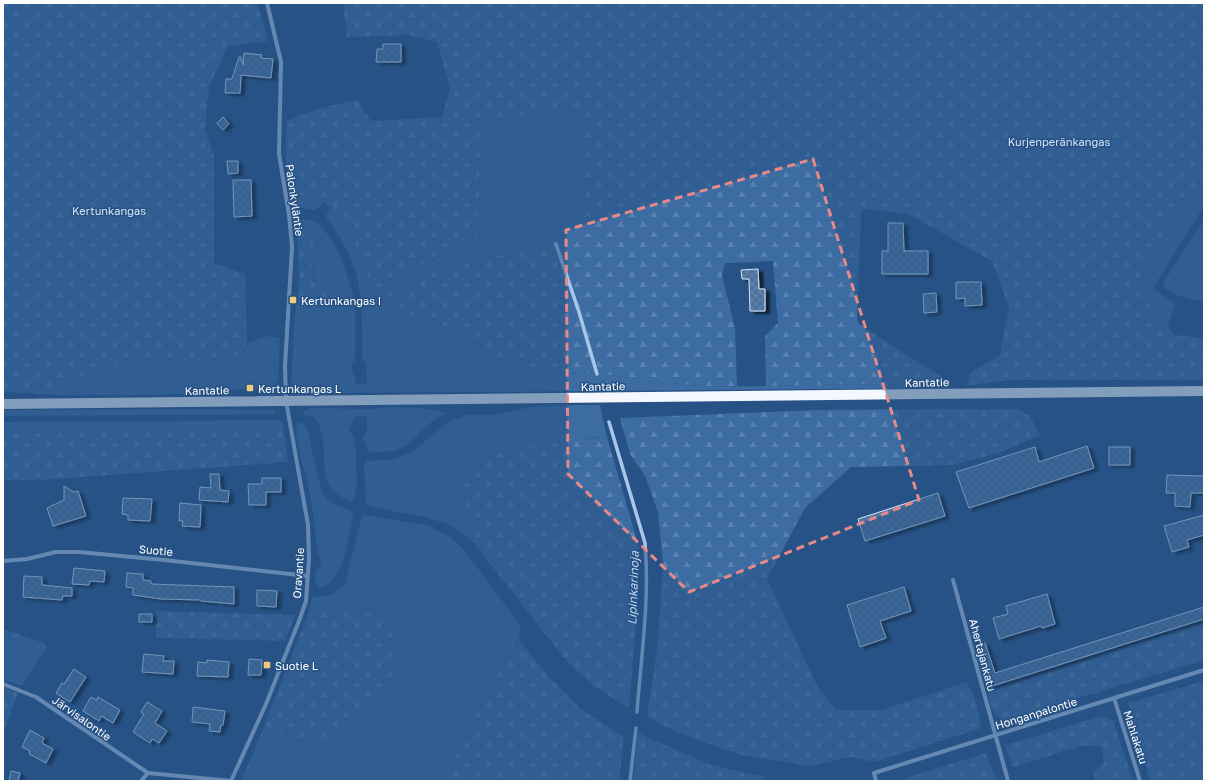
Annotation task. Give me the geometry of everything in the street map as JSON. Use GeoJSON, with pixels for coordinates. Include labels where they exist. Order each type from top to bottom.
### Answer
{"type":"FeatureCollection","features":[{"type":"Feature","properties":{"kind":"main road","name":"Kantatie"},"geometry":{"type":"LineString","coordinates":[[3,404],[1204,391]]}},
{"type":"Feature","properties":{"kind":"street","name":"Palonkyläntie"},"geometry":{"type":"LineString","coordinates":[[267,3],[281,62],[279,154],[290,222],[292,247],[285,366],[286,401]]}},
{"type":"Feature","properties":{"kind":"street","name":"Oravantie"},"geometry":{"type":"LineString","coordinates":[[231,781],[266,704],[291,643],[306,601],[308,576],[308,525],[286,401]]}},
{"type":"Feature","properties":{"kind":"street","name":"Suotie"},"geometry":{"type":"LineString","coordinates":[[3,561],[27,559],[56,552],[79,552],[308,576]]}},
{"type":"Feature","properties":{"kind":"street","name":"Ahertajankatu"},"geometry":{"type":"LineString","coordinates":[[953,580],[1008,781]]}},
{"type":"Feature","properties":{"kind":"street","name":"Honganpalontie"},"geometry":{"type":"LineString","coordinates":[[876,781],[874,773],[1204,670]]}},
{"type":"Feature","properties":{"kind":"street","name":"Järvisalontie"},"geometry":{"type":"LineString","coordinates":[[3,684],[36,697],[148,773],[231,781]]}},
{"type":"Feature","properties":{"kind":"street","name":"Mahlakatu"},"geometry":{"type":"LineString","coordinates":[[1114,698],[1140,781]]}},
{"type":"Feature","properties":{"kind":"street"},"geometry":{"type":"LineString","coordinates":[[141,781],[148,773]]}},
{"type":"Feature","properties":{"kind":"highlighted area"},"geometry":{"type":"Polygon","coordinates":[[[813,159],[919,500],[689,592],[568,474],[566,230],[813,159]]]}},
{"type":"Feature","properties":{"kind":"green space","name":"Kertunkangas"},"geometry":{"type":"Polygon","coordinates":[[[3,3],[257,3],[268,41],[228,46],[209,87],[205,129],[214,156],[214,263],[245,274],[247,343],[240,355],[108,365],[80,376],[68,384],[58,395],[3,392],[3,3]]]}},
{"type":"Feature","properties":{"kind":"green space","name":"Kurjenperänkangas"},"geometry":{"type":"Polygon","coordinates":[[[343,3],[1204,3],[1204,178],[1196,183],[1142,269],[1143,297],[1175,335],[1204,338],[1204,380],[1009,380],[966,386],[970,373],[1000,355],[1009,308],[993,264],[990,260],[908,214],[864,209],[861,213],[857,320],[860,325],[942,377],[946,388],[864,384],[766,386],[765,336],[778,323],[773,261],[725,263],[722,275],[735,329],[737,386],[717,387],[668,383],[602,374],[527,370],[519,368],[441,324],[395,311],[411,295],[421,275],[589,233],[578,110],[482,120],[477,238],[401,275],[391,296],[379,301],[374,294],[360,253],[340,215],[330,201],[317,194],[299,195],[294,194],[290,190],[286,160],[286,121],[321,108],[357,100],[371,121],[442,117],[450,88],[437,42],[408,35],[347,37],[343,3]]]}},
{"type":"Feature","properties":{"kind":"green space"},"geometry":{"type":"Polygon","coordinates":[[[578,110],[589,233],[422,275],[411,295],[395,311],[441,324],[519,368],[527,370],[602,374],[668,383],[717,387],[864,384],[946,388],[350,393],[301,393],[295,389],[291,381],[295,315],[309,313],[325,306],[314,284],[314,255],[303,227],[297,228],[296,222],[307,219],[317,223],[326,232],[347,273],[353,296],[355,320],[355,361],[351,364],[357,385],[367,383],[366,363],[362,360],[361,303],[355,270],[339,237],[327,219],[326,216],[330,208],[325,202],[315,210],[296,207],[292,203],[290,190],[298,194],[318,195],[324,197],[329,200],[341,213],[351,232],[373,290],[379,301],[391,296],[401,275],[477,238],[482,120],[578,110]]]}},
{"type":"Feature","properties":{"kind":"green space"},"geometry":{"type":"Polygon","coordinates":[[[1204,178],[1204,206],[1153,288],[1175,304],[1168,327],[1143,297],[1142,269],[1196,182],[1204,178]]]}},
{"type":"Feature","properties":{"kind":"green space"},"geometry":{"type":"Polygon","coordinates":[[[1204,219],[1204,302],[1175,294],[1165,287],[1163,283],[1204,219]]]}},
{"type":"Feature","properties":{"kind":"green space"},"geometry":{"type":"Polygon","coordinates":[[[303,227],[308,231],[313,244],[313,277],[315,286],[329,298],[330,301],[318,309],[295,315],[299,280],[297,228],[303,227]]]}},
{"type":"Feature","properties":{"kind":"green space"},"geometry":{"type":"Polygon","coordinates":[[[269,336],[280,338],[278,379],[274,387],[269,389],[246,389],[160,395],[58,395],[68,384],[80,376],[108,365],[244,351],[247,343],[269,336]]]}},
{"type":"Feature","properties":{"kind":"green space"},"geometry":{"type":"Polygon","coordinates":[[[600,405],[607,437],[588,438],[461,481],[472,541],[450,525],[425,517],[371,507],[366,504],[364,467],[367,461],[395,459],[413,451],[448,422],[467,415],[494,415],[530,407],[600,405]]]}},
{"type":"Feature","properties":{"kind":"green space"},"geometry":{"type":"Polygon","coordinates":[[[388,407],[420,408],[444,412],[445,414],[425,427],[405,446],[396,450],[384,452],[368,451],[363,438],[367,428],[366,416],[355,417],[349,430],[354,437],[356,454],[357,486],[353,502],[339,495],[332,489],[325,473],[320,427],[314,418],[304,415],[303,412],[310,408],[376,409],[388,407]]]}},
{"type":"Feature","properties":{"kind":"green space"},"geometry":{"type":"Polygon","coordinates":[[[1017,409],[1030,416],[1040,435],[1001,452],[953,465],[851,467],[805,508],[767,579],[817,686],[836,710],[882,710],[967,682],[976,702],[981,724],[979,729],[874,762],[850,757],[810,766],[740,755],[677,732],[647,717],[657,650],[663,563],[658,512],[645,476],[630,454],[620,418],[821,410],[1017,409]]]}},
{"type":"Feature","properties":{"kind":"green space"},"geometry":{"type":"Polygon","coordinates":[[[3,410],[274,410],[276,413],[3,416],[3,410]]]}},
{"type":"Feature","properties":{"kind":"green space"},"geometry":{"type":"Polygon","coordinates":[[[277,420],[283,423],[284,431],[3,433],[3,422],[277,420]]]}},
{"type":"Feature","properties":{"kind":"green space"},"geometry":{"type":"Polygon","coordinates":[[[301,422],[307,427],[323,493],[329,501],[353,512],[344,557],[339,569],[334,578],[327,585],[319,588],[315,583],[316,571],[321,565],[321,561],[318,553],[313,509],[296,431],[297,424],[301,422]]]}},
{"type":"Feature","properties":{"kind":"green space"},"geometry":{"type":"Polygon","coordinates":[[[284,431],[288,462],[41,480],[3,480],[3,433],[284,431]]]}},
{"type":"Feature","properties":{"kind":"green space"},"geometry":{"type":"Polygon","coordinates":[[[607,437],[638,544],[639,585],[629,708],[595,687],[568,663],[472,541],[461,481],[467,469],[479,460],[513,450],[558,441],[607,437]]]}},
{"type":"Feature","properties":{"kind":"green space"},"geometry":{"type":"Polygon","coordinates":[[[365,515],[429,526],[450,537],[465,551],[521,626],[519,639],[511,645],[443,781],[255,781],[252,755],[263,729],[299,740],[370,614],[332,606],[310,609],[312,597],[331,595],[345,584],[362,517],[365,515]]]}},
{"type":"Feature","properties":{"kind":"green space"},"geometry":{"type":"Polygon","coordinates":[[[332,606],[370,614],[387,622],[401,637],[394,668],[389,682],[374,705],[363,714],[351,723],[319,739],[310,741],[296,739],[263,729],[310,609],[332,606]]]}},
{"type":"Feature","properties":{"kind":"green space"},"geometry":{"type":"Polygon","coordinates":[[[157,611],[294,615],[296,613],[285,641],[156,638],[157,611]]]}},
{"type":"Feature","properties":{"kind":"green space"},"geometry":{"type":"Polygon","coordinates":[[[1204,622],[1204,660],[1003,721],[994,712],[990,704],[988,695],[989,691],[1204,622]]]}},
{"type":"Feature","properties":{"kind":"green space"},"geometry":{"type":"Polygon","coordinates":[[[3,629],[23,636],[18,642],[3,643],[3,629]]]}},
{"type":"Feature","properties":{"kind":"green space"},"geometry":{"type":"Polygon","coordinates":[[[23,636],[44,643],[47,646],[22,686],[3,680],[3,643],[17,642],[23,636]]]}},
{"type":"Feature","properties":{"kind":"green space"},"geometry":{"type":"Polygon","coordinates":[[[519,639],[545,673],[580,708],[624,737],[619,781],[443,781],[511,645],[519,639]]]}},
{"type":"Feature","properties":{"kind":"green space"},"geometry":{"type":"Polygon","coordinates":[[[1204,681],[1204,781],[1150,781],[1128,703],[1204,681]]]}},
{"type":"Feature","properties":{"kind":"green space"},"geometry":{"type":"Polygon","coordinates":[[[3,687],[18,693],[3,734],[3,687]]]}},
{"type":"Feature","properties":{"kind":"green space"},"geometry":{"type":"Polygon","coordinates":[[[1101,716],[1113,720],[1133,781],[1095,781],[1094,772],[1104,763],[1101,746],[1081,746],[1013,767],[1005,745],[1101,716]]]}},
{"type":"Feature","properties":{"kind":"green space"},"geometry":{"type":"Polygon","coordinates":[[[638,733],[711,765],[766,777],[762,781],[633,781],[638,733]]]}},
{"type":"Feature","properties":{"kind":"green space"},"geometry":{"type":"Polygon","coordinates":[[[986,753],[997,781],[896,781],[986,753]]]}},
{"type":"Feature","properties":{"kind":"green space"},"geometry":{"type":"Polygon","coordinates":[[[252,755],[255,781],[241,781],[252,755]]]}},
{"type":"Feature","properties":{"kind":"building"},"geometry":{"type":"Polygon","coordinates":[[[383,44],[401,44],[401,62],[376,62],[377,49],[383,49],[383,44]]]}},
{"type":"Feature","properties":{"kind":"building"},"geometry":{"type":"Polygon","coordinates":[[[244,53],[262,55],[261,58],[273,59],[271,78],[241,75],[240,93],[225,93],[226,79],[232,79],[239,57],[241,57],[243,65],[244,53]]]}},
{"type":"Feature","properties":{"kind":"building"},"geometry":{"type":"Polygon","coordinates":[[[223,117],[229,124],[223,130],[217,123],[223,117]]]}},
{"type":"Feature","properties":{"kind":"building"},"geometry":{"type":"Polygon","coordinates":[[[227,161],[238,161],[238,173],[228,174],[227,161]]]}},
{"type":"Feature","properties":{"kind":"building"},"geometry":{"type":"Polygon","coordinates":[[[233,180],[251,180],[252,216],[234,217],[233,180]]]}},
{"type":"Feature","properties":{"kind":"building"},"geometry":{"type":"Polygon","coordinates":[[[888,223],[903,223],[904,251],[928,251],[928,274],[882,274],[882,251],[888,251],[888,223]]]}},
{"type":"Feature","properties":{"kind":"building"},"geometry":{"type":"Polygon","coordinates":[[[758,269],[759,289],[765,289],[765,311],[750,311],[749,279],[742,279],[741,270],[758,269]]]}},
{"type":"Feature","properties":{"kind":"building"},"geometry":{"type":"Polygon","coordinates":[[[956,282],[981,282],[982,305],[965,306],[965,298],[956,299],[956,282]]]}},
{"type":"Feature","properties":{"kind":"building"},"geometry":{"type":"Polygon","coordinates":[[[936,293],[937,312],[924,313],[923,294],[936,293]]]}},
{"type":"Feature","properties":{"kind":"building"},"geometry":{"type":"Polygon","coordinates":[[[1087,446],[1094,468],[969,508],[956,472],[1035,447],[1039,462],[1087,446]]]}},
{"type":"Feature","properties":{"kind":"building"},"geometry":{"type":"Polygon","coordinates":[[[1109,447],[1130,447],[1130,465],[1109,465],[1109,447]]]}},
{"type":"Feature","properties":{"kind":"building"},"geometry":{"type":"Polygon","coordinates":[[[210,474],[219,474],[220,490],[229,491],[228,502],[199,500],[200,487],[211,488],[210,474]]]}},
{"type":"Feature","properties":{"kind":"building"},"geometry":{"type":"Polygon","coordinates":[[[1167,475],[1204,476],[1204,493],[1191,493],[1190,507],[1175,506],[1175,493],[1166,493],[1167,475]]]}},
{"type":"Feature","properties":{"kind":"building"},"geometry":{"type":"Polygon","coordinates":[[[262,478],[281,478],[281,492],[266,492],[266,505],[249,505],[248,484],[262,484],[262,478]]]}},
{"type":"Feature","properties":{"kind":"building"},"geometry":{"type":"Polygon","coordinates":[[[64,486],[74,492],[78,491],[86,516],[53,526],[47,508],[64,500],[64,486]]]}},
{"type":"Feature","properties":{"kind":"building"},"geometry":{"type":"Polygon","coordinates":[[[938,493],[945,516],[865,541],[858,519],[938,493]]]}},
{"type":"Feature","properties":{"kind":"building"},"geometry":{"type":"Polygon","coordinates":[[[123,498],[152,499],[150,521],[128,520],[128,515],[122,514],[123,498]]]}},
{"type":"Feature","properties":{"kind":"building"},"geometry":{"type":"Polygon","coordinates":[[[180,503],[201,505],[200,527],[182,526],[183,521],[179,521],[180,503]]]}},
{"type":"Feature","properties":{"kind":"building"},"geometry":{"type":"Polygon","coordinates":[[[1204,515],[1204,535],[1187,540],[1189,547],[1172,552],[1164,526],[1204,515]]]}},
{"type":"Feature","properties":{"kind":"building"},"geometry":{"type":"Polygon","coordinates":[[[74,568],[105,571],[104,582],[90,581],[89,585],[72,584],[74,568]]]}},
{"type":"Feature","properties":{"kind":"building"},"geometry":{"type":"Polygon","coordinates":[[[127,573],[143,574],[143,580],[151,581],[151,584],[234,587],[234,604],[201,600],[161,599],[133,595],[133,588],[126,587],[127,573]]]}},
{"type":"Feature","properties":{"kind":"building"},"geometry":{"type":"Polygon","coordinates":[[[24,576],[42,577],[42,585],[72,588],[72,596],[63,596],[62,600],[23,597],[24,576]]]}},
{"type":"Feature","properties":{"kind":"building"},"geometry":{"type":"Polygon","coordinates":[[[904,587],[911,611],[880,621],[886,638],[860,647],[847,605],[904,587]]]}},
{"type":"Feature","properties":{"kind":"building"},"geometry":{"type":"Polygon","coordinates":[[[257,590],[277,591],[276,607],[257,606],[257,590]]]}},
{"type":"Feature","properties":{"kind":"building"},"geometry":{"type":"Polygon","coordinates":[[[1047,594],[1055,624],[1042,628],[1041,626],[999,639],[993,618],[1008,614],[1006,606],[1047,594]]]}},
{"type":"Feature","properties":{"kind":"building"},"geometry":{"type":"Polygon","coordinates":[[[1204,607],[1204,619],[989,687],[976,646],[985,643],[995,673],[1204,607]]]}},
{"type":"Feature","properties":{"kind":"building"},"geometry":{"type":"Polygon","coordinates":[[[139,614],[152,614],[152,622],[139,622],[139,614]]]}},
{"type":"Feature","properties":{"kind":"building"},"geometry":{"type":"Polygon","coordinates":[[[144,654],[164,656],[163,661],[174,661],[173,674],[142,672],[144,654]]]}},
{"type":"Feature","properties":{"kind":"building"},"geometry":{"type":"Polygon","coordinates":[[[249,659],[262,660],[261,675],[248,675],[249,659]]]}},
{"type":"Feature","properties":{"kind":"building"},"geometry":{"type":"Polygon","coordinates":[[[207,660],[229,662],[228,677],[197,676],[198,662],[207,663],[207,660]]]}},
{"type":"Feature","properties":{"kind":"building"},"geometry":{"type":"Polygon","coordinates":[[[74,669],[86,677],[70,702],[56,693],[74,669]]]}},
{"type":"Feature","properties":{"kind":"building"},"geometry":{"type":"Polygon","coordinates":[[[91,697],[97,700],[98,697],[120,710],[113,723],[101,716],[99,721],[83,711],[91,697]]]}},
{"type":"Feature","properties":{"kind":"building"},"geometry":{"type":"Polygon","coordinates":[[[147,702],[162,711],[155,723],[167,731],[159,743],[152,739],[150,743],[133,732],[144,714],[141,712],[147,702]]]}},
{"type":"Feature","properties":{"kind":"building"},"geometry":{"type":"Polygon","coordinates":[[[193,707],[225,711],[223,725],[221,725],[220,732],[209,731],[210,724],[192,722],[193,707]]]}},
{"type":"Feature","properties":{"kind":"building"},"geometry":{"type":"Polygon","coordinates":[[[30,730],[44,738],[42,743],[53,749],[46,763],[29,754],[30,751],[22,747],[30,730]]]}},
{"type":"Feature","properties":{"kind":"building"},"geometry":{"type":"Polygon","coordinates":[[[11,771],[20,773],[18,781],[9,781],[11,771]]]}},
{"type":"Feature","properties":{"kind":"waterway"},"geometry":{"type":"LineString","coordinates":[[556,244],[579,312],[597,374]]}},
{"type":"Feature","properties":{"kind":"waterway","name":"Lipinkarinoja"},"geometry":{"type":"LineString","coordinates":[[609,422],[645,543],[646,607],[637,712]]}},
{"type":"Feature","properties":{"kind":"waterway","name":"Lipinkarinoja"},"geometry":{"type":"LineString","coordinates":[[630,781],[636,728]]}},
{"type":"Feature","properties":{"kind":"place","name":"Kertunkangas I"},"geometry":{"type":"Point","coordinates":[293,300]}},
{"type":"Feature","properties":{"kind":"place","name":"Kertunkangas L"},"geometry":{"type":"Point","coordinates":[250,388]}},
{"type":"Feature","properties":{"kind":"place","name":"Suotie L"},"geometry":{"type":"Point","coordinates":[267,665]}}]}
